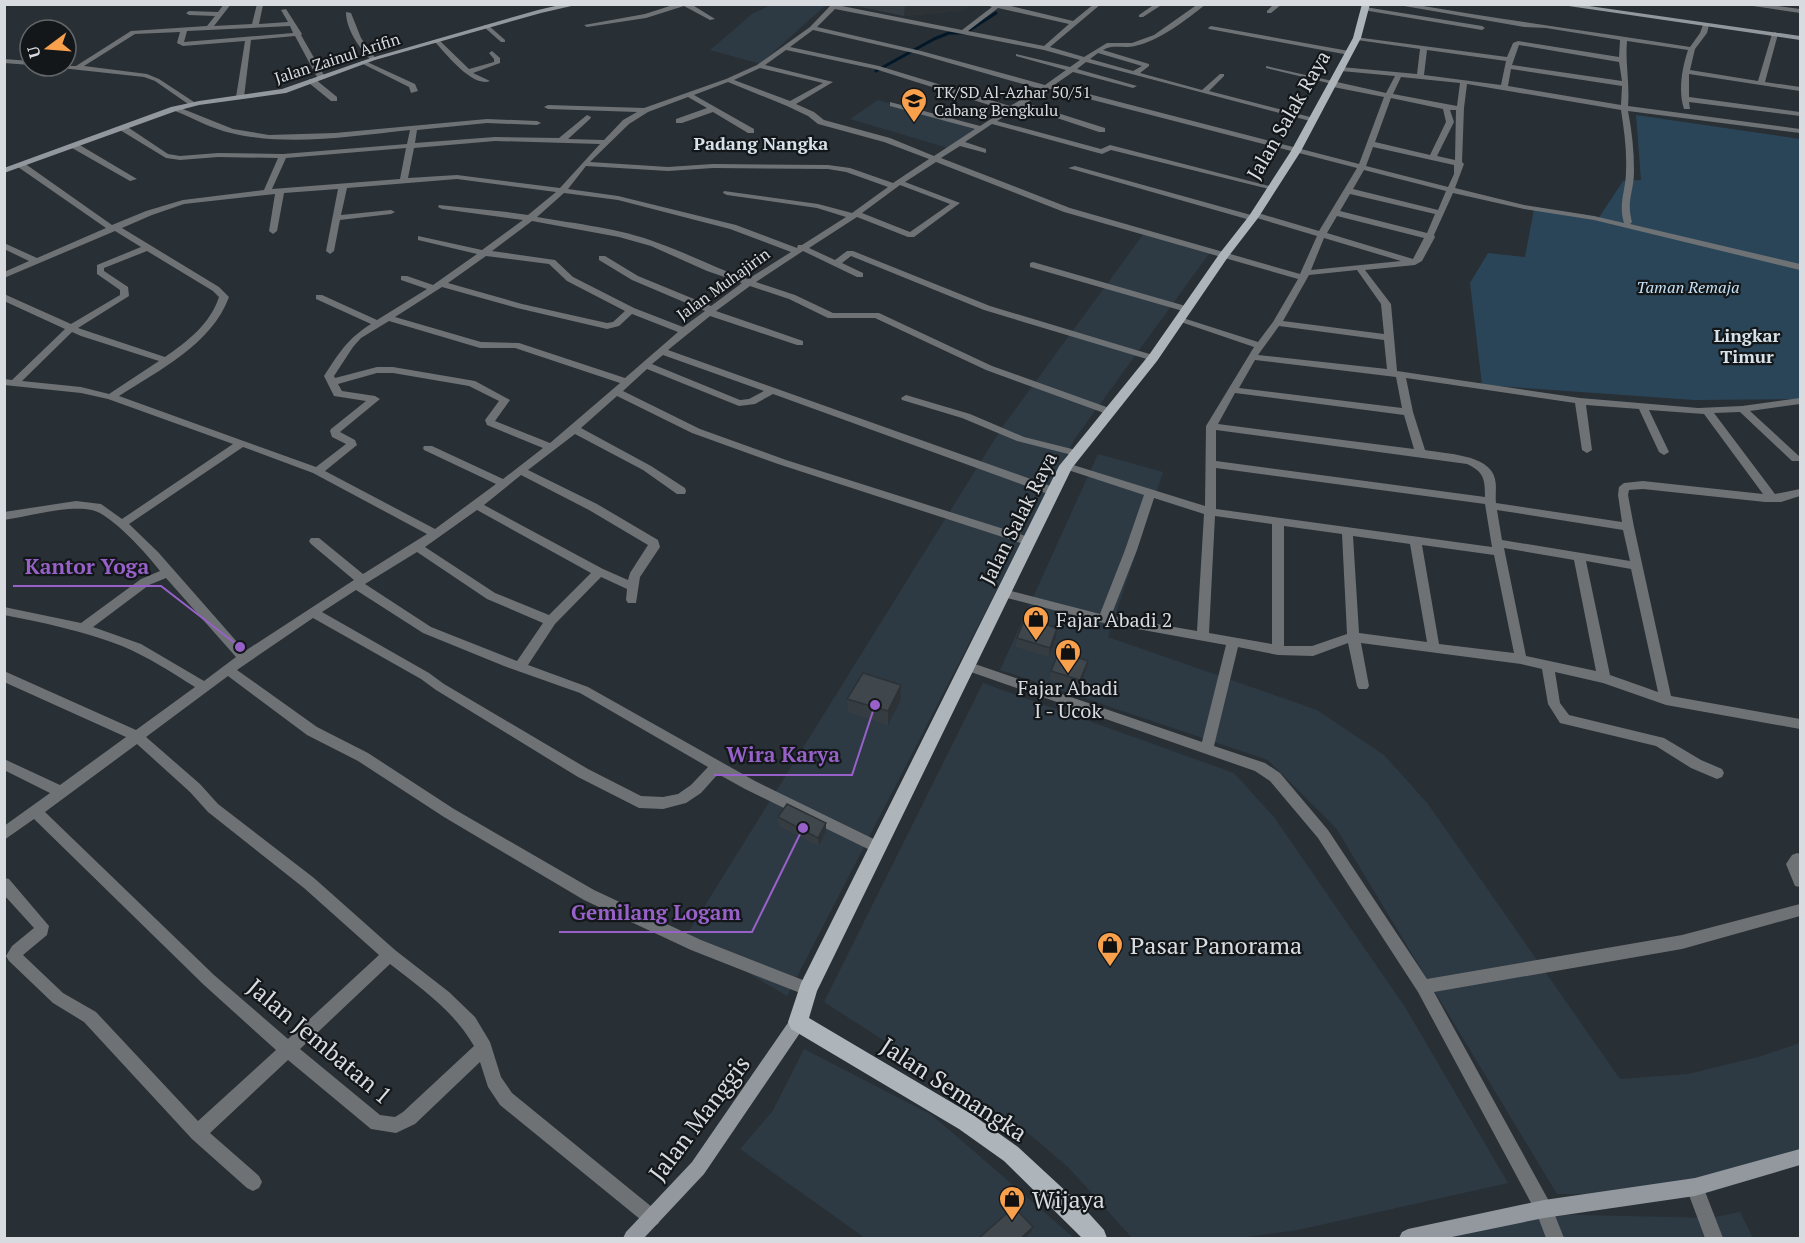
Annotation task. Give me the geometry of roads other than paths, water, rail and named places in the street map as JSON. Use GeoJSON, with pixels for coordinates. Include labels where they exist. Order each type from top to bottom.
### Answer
{"type":"FeatureCollection","features":[{"type":"Feature","properties":{"kind":"main road","name":"Jalan Salak Raya"},"geometry":{"type":"LineString","coordinates":[[798,1022],[808,989],[969,667],[1052,491],[1066,466],[1153,358],[1273,188],[1296,151],[1357,38],[1366,7]]}},
{"type":"Feature","properties":{"kind":"main road","name":"Jalan Semangka"},"geometry":{"type":"LineString","coordinates":[[798,1022],[966,1122],[1011,1155],[1076,1216],[1096,1239]]}},
{"type":"Feature","properties":{"kind":"street"},"geometry":{"type":"LineString","coordinates":[[4,7],[11,4],[40,4]]}},
{"type":"Feature","properties":{"kind":"street"},"geometry":{"type":"LineString","coordinates":[[208,29],[228,4]]}},
{"type":"Feature","properties":{"kind":"street"},"geometry":{"type":"LineString","coordinates":[[255,26],[260,4]]}},
{"type":"Feature","properties":{"kind":"street","name":"Jalan Zainul Arifin"},"geometry":{"type":"LineString","coordinates":[[4,171],[191,104],[283,91],[373,59],[540,11],[577,4]]}},
{"type":"Feature","properties":{"kind":"street"},"geometry":{"type":"LineString","coordinates":[[587,25],[646,16],[684,4],[712,19]]}},
{"type":"Feature","properties":{"kind":"street"},"geometry":{"type":"LineString","coordinates":[[987,4],[1076,24]]}},
{"type":"Feature","properties":{"kind":"street"},"geometry":{"type":"LineString","coordinates":[[1045,48],[1098,4]]}},
{"type":"Feature","properties":{"kind":"street"},"geometry":{"type":"LineString","coordinates":[[1141,16],[1160,4]]}},
{"type":"Feature","properties":{"kind":"street"},"geometry":{"type":"LineString","coordinates":[[1097,51],[1109,44],[1133,45],[1156,36],[1203,4]]}},
{"type":"Feature","properties":{"kind":"street"},"geometry":{"type":"LineString","coordinates":[[1269,12],[1279,4]]}},
{"type":"Feature","properties":{"kind":"street"},"geometry":{"type":"LineString","coordinates":[[1396,4],[1524,26],[1538,25],[1692,49]]}},
{"type":"Feature","properties":{"kind":"street"},"geometry":{"type":"LineString","coordinates":[[1558,4],[1800,38]]}},
{"type":"Feature","properties":{"kind":"street"},"geometry":{"type":"LineString","coordinates":[[1743,4],[1800,11]]}},
{"type":"Feature","properties":{"kind":"street"},"geometry":{"type":"LineString","coordinates":[[318,471],[352,445],[351,442],[336,435],[335,431],[375,399],[338,394],[332,382],[329,375],[349,345],[376,323],[437,286],[484,253],[529,218],[562,191],[584,164],[626,122],[645,110],[728,80],[759,66],[786,48],[835,6],[1045,48],[1134,75],[1311,120]]}},
{"type":"Feature","properties":{"kind":"street"},"geometry":{"type":"LineString","coordinates":[[965,31],[999,6]]}},
{"type":"Feature","properties":{"kind":"street"},"geometry":{"type":"LineString","coordinates":[[1366,7],[1482,28]]}},
{"type":"Feature","properties":{"kind":"street"},"geometry":{"type":"LineString","coordinates":[[284,10],[321,77]]}},
{"type":"Feature","properties":{"kind":"street"},"geometry":{"type":"LineString","coordinates":[[189,12],[220,14]]}},
{"type":"Feature","properties":{"kind":"street"},"geometry":{"type":"LineString","coordinates":[[348,14],[352,30],[363,50],[373,59]]}},
{"type":"Feature","properties":{"kind":"street"},"geometry":{"type":"LineString","coordinates":[[78,67],[131,33],[292,24]]}},
{"type":"Feature","properties":{"kind":"street"},"geometry":{"type":"LineString","coordinates":[[1690,117],[1685,99],[1687,72],[1692,49],[1704,36],[1706,25]]}},
{"type":"Feature","properties":{"kind":"street"},"geometry":{"type":"LineString","coordinates":[[486,26],[503,41]]}},
{"type":"Feature","properties":{"kind":"street"},"geometry":{"type":"LineString","coordinates":[[812,27],[919,52],[1452,190],[1524,207],[1628,222],[1800,265]]}},
{"type":"Feature","properties":{"kind":"street"},"geometry":{"type":"LineString","coordinates":[[1211,28],[1349,53]]}},
{"type":"Feature","properties":{"kind":"street"},"geometry":{"type":"LineString","coordinates":[[184,31],[181,44],[299,34]]}},
{"type":"Feature","properties":{"kind":"street"},"geometry":{"type":"LineString","coordinates":[[1761,83],[1775,34]]}},
{"type":"Feature","properties":{"kind":"street"},"geometry":{"type":"LineString","coordinates":[[1624,37],[1622,60],[1626,84],[1624,108],[1630,145],[1630,175],[1624,207],[1628,222]]}},
{"type":"Feature","properties":{"kind":"street"},"geometry":{"type":"LineString","coordinates":[[1357,38],[1424,47],[1626,84]]}},
{"type":"Feature","properties":{"kind":"street"},"geometry":{"type":"LineString","coordinates":[[240,98],[248,39]]}},
{"type":"Feature","properties":{"kind":"street"},"geometry":{"type":"LineString","coordinates":[[437,41],[467,72],[486,81]]}},
{"type":"Feature","properties":{"kind":"street"},"geometry":{"type":"LineString","coordinates":[[1504,87],[1516,44],[1622,60]]}},
{"type":"Feature","properties":{"kind":"street"},"geometry":{"type":"LineString","coordinates":[[1420,77],[1424,47]]}},
{"type":"Feature","properties":{"kind":"street"},"geometry":{"type":"LineString","coordinates":[[786,48],[877,67],[1011,109]]}},
{"type":"Feature","properties":{"kind":"street"},"geometry":{"type":"LineString","coordinates":[[1097,51],[1147,65],[1134,75]]}},
{"type":"Feature","properties":{"kind":"street","name":"Jalan Muhajirin"},"geometry":{"type":"LineString","coordinates":[[4,834],[244,658],[312,612],[417,547],[476,505],[574,429],[684,331],[748,283],[798,249],[855,215],[896,184],[1047,87],[1097,51]]}},
{"type":"Feature","properties":{"kind":"street"},"geometry":{"type":"LineString","coordinates":[[467,72],[497,63],[499,60],[492,53]]}},
{"type":"Feature","properties":{"kind":"street"},"geometry":{"type":"LineString","coordinates":[[1018,55],[1133,86]]}},
{"type":"Feature","properties":{"kind":"street"},"geometry":{"type":"LineString","coordinates":[[363,62],[412,86],[414,91]]}},
{"type":"Feature","properties":{"kind":"street"},"geometry":{"type":"LineString","coordinates":[[759,66],[829,82],[790,104]]}},
{"type":"Feature","properties":{"kind":"street"},"geometry":{"type":"LineString","coordinates":[[1268,67],[1388,96],[1460,108]]}},
{"type":"Feature","properties":{"kind":"street"},"geometry":{"type":"LineString","coordinates":[[78,68],[145,75],[157,80],[191,104]]}},
{"type":"Feature","properties":{"kind":"street"},"geometry":{"type":"LineString","coordinates":[[1341,69],[1464,81],[1624,108],[1800,131]]}},
{"type":"Feature","properties":{"kind":"street"},"geometry":{"type":"LineString","coordinates":[[1687,72],[1800,89]]}},
{"type":"Feature","properties":{"kind":"street"},"geometry":{"type":"LineString","coordinates":[[1204,92],[1222,75]]}},
{"type":"Feature","properties":{"kind":"street"},"geometry":{"type":"LineString","coordinates":[[1203,636],[1210,512],[1211,426],[1252,357],[1277,323],[1304,275],[1322,234],[1362,167],[1388,96],[1399,75]]}},
{"type":"Feature","properties":{"kind":"street"},"geometry":{"type":"LineString","coordinates":[[728,80],[804,110],[821,122],[878,137],[1067,210],[1224,255],[1304,275],[1415,262]]}},
{"type":"Feature","properties":{"kind":"street"},"geometry":{"type":"LineString","coordinates":[[312,81],[334,99]]}},
{"type":"Feature","properties":{"kind":"street"},"geometry":{"type":"LineString","coordinates":[[1415,262],[1431,237],[1452,190],[1460,164],[1460,108],[1464,81]]}},
{"type":"Feature","properties":{"kind":"street"},"geometry":{"type":"LineString","coordinates":[[687,94],[751,131]]}},
{"type":"Feature","properties":{"kind":"street"},"geometry":{"type":"LineString","coordinates":[[1685,99],[1800,114]]}},
{"type":"Feature","properties":{"kind":"street"},"geometry":{"type":"LineString","coordinates":[[1019,103],[1102,130]]}},
{"type":"Feature","properties":{"kind":"street"},"geometry":{"type":"LineString","coordinates":[[893,104],[982,129]]}},
{"type":"Feature","properties":{"kind":"street"},"geometry":{"type":"LineString","coordinates":[[548,107],[645,110]]}},
{"type":"Feature","properties":{"kind":"street"},"geometry":{"type":"LineString","coordinates":[[1433,157],[1450,122],[1446,107]]}},
{"type":"Feature","properties":{"kind":"street"},"geometry":{"type":"LineString","coordinates":[[178,109],[231,131],[253,136],[305,136],[492,121],[537,123]]}},
{"type":"Feature","properties":{"kind":"street"},"geometry":{"type":"LineString","coordinates":[[679,121],[713,109]]}},
{"type":"Feature","properties":{"kind":"street"},"geometry":{"type":"LineString","coordinates":[[561,141],[587,117]]}},
{"type":"Feature","properties":{"kind":"street"},"geometry":{"type":"LineString","coordinates":[[484,139],[492,121]]}},
{"type":"Feature","properties":{"kind":"street"},"geometry":{"type":"LineString","coordinates":[[992,122],[1102,152],[1110,147],[1273,188]]}},
{"type":"Feature","properties":{"kind":"street"},"geometry":{"type":"LineString","coordinates":[[123,128],[166,156],[174,158],[218,155],[284,156],[484,139],[605,142]]}},
{"type":"Feature","properties":{"kind":"street"},"geometry":{"type":"LineString","coordinates":[[404,181],[414,128]]}},
{"type":"Feature","properties":{"kind":"street"},"geometry":{"type":"LineString","coordinates":[[960,143],[983,151]]}},
{"type":"Feature","properties":{"kind":"street"},"geometry":{"type":"LineString","coordinates":[[1372,144],[1460,164]]}},
{"type":"Feature","properties":{"kind":"street"},"geometry":{"type":"LineString","coordinates":[[75,146],[133,179]]}},
{"type":"Feature","properties":{"kind":"street"},"geometry":{"type":"LineString","coordinates":[[267,192],[284,156]]}},
{"type":"Feature","properties":{"kind":"street"},"geometry":{"type":"LineString","coordinates":[[584,164],[679,168],[689,166],[828,167],[847,170],[956,203],[911,235],[855,215],[818,206],[728,193]]}},
{"type":"Feature","properties":{"kind":"street"},"geometry":{"type":"LineString","coordinates":[[21,165],[113,228],[216,289],[224,297],[220,309],[205,327],[166,360],[111,397]]}},
{"type":"Feature","properties":{"kind":"street"},"geometry":{"type":"LineString","coordinates":[[1071,168],[1322,234],[1415,262]]}},
{"type":"Feature","properties":{"kind":"street"},"geometry":{"type":"LineString","coordinates":[[4,275],[113,228],[183,202],[267,192],[457,177],[618,198],[734,227],[798,249],[860,275]]}},
{"type":"Feature","properties":{"kind":"street"},"geometry":{"type":"LineString","coordinates":[[330,251],[343,186]]}},
{"type":"Feature","properties":{"kind":"street"},"geometry":{"type":"LineString","coordinates":[[1348,190],[1441,213]]}},
{"type":"Feature","properties":{"kind":"street"},"geometry":{"type":"LineString","coordinates":[[273,231],[280,191]]}},
{"type":"Feature","properties":{"kind":"street"},"geometry":{"type":"LineString","coordinates":[[442,207],[529,218],[654,244],[748,283],[792,297],[831,316],[876,315],[912,334],[989,368],[1108,411]]}},
{"type":"Feature","properties":{"kind":"street"},"geometry":{"type":"LineString","coordinates":[[338,218],[391,212]]}},
{"type":"Feature","properties":{"kind":"street"},"geometry":{"type":"LineString","coordinates":[[1336,213],[1431,237]]}},
{"type":"Feature","properties":{"kind":"street"},"geometry":{"type":"LineString","coordinates":[[1594,218],[1800,265]]}},
{"type":"Feature","properties":{"kind":"street"},"geometry":{"type":"LineString","coordinates":[[421,238],[484,253],[552,262],[570,279],[631,310],[684,331]]}},
{"type":"Feature","properties":{"kind":"street"},"geometry":{"type":"LineString","coordinates":[[4,245],[36,261]]}},
{"type":"Feature","properties":{"kind":"street"},"geometry":{"type":"LineString","coordinates":[[9,383],[71,328],[116,302],[125,293],[124,289],[100,272],[100,267],[146,248]]}},
{"type":"Feature","properties":{"kind":"street"},"geometry":{"type":"LineString","coordinates":[[835,264],[850,252],[987,308],[1153,358]]}},
{"type":"Feature","properties":{"kind":"street"},"geometry":{"type":"LineString","coordinates":[[602,258],[635,278],[710,311],[800,343]]}},
{"type":"Feature","properties":{"kind":"street"},"geometry":{"type":"LineString","coordinates":[[1033,265],[1183,314],[1260,346]]}},
{"type":"Feature","properties":{"kind":"street"},"geometry":{"type":"LineString","coordinates":[[1359,267],[1386,304],[1397,374],[1421,453]]}},
{"type":"Feature","properties":{"kind":"street"},"geometry":{"type":"LineString","coordinates":[[405,278],[607,326],[616,324],[631,310]]}},
{"type":"Feature","properties":{"kind":"street"},"geometry":{"type":"LineString","coordinates":[[4,297],[84,334],[166,360]]}},
{"type":"Feature","properties":{"kind":"street"},"geometry":{"type":"LineString","coordinates":[[319,297],[376,323]]}},
{"type":"Feature","properties":{"kind":"street"},"geometry":{"type":"LineString","coordinates":[[386,317],[480,345],[516,345],[628,382]]}},
{"type":"Feature","properties":{"kind":"street"},"geometry":{"type":"LineString","coordinates":[[1277,323],[1390,338]]}},
{"type":"Feature","properties":{"kind":"street"},"geometry":{"type":"LineString","coordinates":[[662,351],[1052,491]]}},
{"type":"Feature","properties":{"kind":"street"},"geometry":{"type":"LineString","coordinates":[[1252,357],[1397,374],[1580,401],[1643,407],[1707,411],[1800,401]]}},
{"type":"Feature","properties":{"kind":"street"},"geometry":{"type":"LineString","coordinates":[[646,365],[740,403],[752,402],[772,391]]}},
{"type":"Feature","properties":{"kind":"street"},"geometry":{"type":"LineString","coordinates":[[332,382],[384,369],[472,383],[505,400],[490,420],[491,423],[551,447]]}},
{"type":"Feature","properties":{"kind":"street"},"geometry":{"type":"LineString","coordinates":[[9,383],[81,390],[111,397],[182,421],[318,471],[436,534]]}},
{"type":"Feature","properties":{"kind":"street"},"geometry":{"type":"LineString","coordinates":[[1233,390],[1408,412]]}},
{"type":"Feature","properties":{"kind":"street"},"geometry":{"type":"LineString","coordinates":[[617,392],[696,431],[782,462],[1028,541]]}},
{"type":"Feature","properties":{"kind":"street"},"geometry":{"type":"LineString","coordinates":[[906,398],[966,416],[1021,439],[1076,453]]}},
{"type":"Feature","properties":{"kind":"street"},"geometry":{"type":"LineString","coordinates":[[1580,401],[1587,450]]}},
{"type":"Feature","properties":{"kind":"street"},"geometry":{"type":"LineString","coordinates":[[1643,407],[1664,452]]}},
{"type":"Feature","properties":{"kind":"street"},"geometry":{"type":"LineString","coordinates":[[1742,409],[1796,459]]}},
{"type":"Feature","properties":{"kind":"street"},"geometry":{"type":"LineString","coordinates":[[1707,411],[1772,498]]}},
{"type":"Feature","properties":{"kind":"street"},"geometry":{"type":"LineString","coordinates":[[1211,426],[1421,453],[1477,464],[1490,478],[1491,504],[1498,548],[1521,659]]}},
{"type":"Feature","properties":{"kind":"street"},"geometry":{"type":"LineString","coordinates":[[574,429],[647,468],[681,491]]}},
{"type":"Feature","properties":{"kind":"street"},"geometry":{"type":"LineString","coordinates":[[122,524],[240,444]]}},
{"type":"Feature","properties":{"kind":"street"},"geometry":{"type":"LineString","coordinates":[[428,448],[504,484]]}},
{"type":"Feature","properties":{"kind":"street"},"geometry":{"type":"LineString","coordinates":[[1210,464],[1491,504],[1629,528]]}},
{"type":"Feature","properties":{"kind":"street"},"geometry":{"type":"LineString","coordinates":[[1066,466],[1210,512],[1415,540],[1579,557],[1638,566]]}},
{"type":"Feature","properties":{"kind":"street"},"geometry":{"type":"LineString","coordinates":[[521,471],[593,507],[654,543],[654,547],[634,576],[632,600]]}},
{"type":"Feature","properties":{"kind":"street"},"geometry":{"type":"LineString","coordinates":[[1666,699],[1629,528],[1623,495],[1624,487],[1629,485],[1772,498],[1800,493]]}},
{"type":"Feature","properties":{"kind":"street"},"geometry":{"type":"LineString","coordinates":[[1104,619],[1131,550],[1150,492]]}},
{"type":"Feature","properties":{"kind":"street"},"geometry":{"type":"LineString","coordinates":[[4,516],[56,507],[87,505],[97,507],[122,524],[154,555],[244,658]]}},
{"type":"Feature","properties":{"kind":"street"},"geometry":{"type":"LineString","coordinates":[[476,505],[599,572],[632,586]]}},
{"type":"Feature","properties":{"kind":"street"},"geometry":{"type":"LineString","coordinates":[[1278,521],[1278,650]]}},
{"type":"Feature","properties":{"kind":"street"},"geometry":{"type":"LineString","coordinates":[[1347,530],[1353,638],[1363,686]]}},
{"type":"Feature","properties":{"kind":"street"},"geometry":{"type":"LineString","coordinates":[[1415,540],[1434,648]]}},
{"type":"Feature","properties":{"kind":"street"},"geometry":{"type":"LineString","coordinates":[[315,541],[359,582],[427,630],[584,690],[717,766],[879,848]]}},
{"type":"Feature","properties":{"kind":"street"},"geometry":{"type":"LineString","coordinates":[[417,547],[491,596],[551,621]]}},
{"type":"Feature","properties":{"kind":"street"},"geometry":{"type":"LineString","coordinates":[[1579,557],[1604,678]]}},
{"type":"Feature","properties":{"kind":"street"},"geometry":{"type":"LineString","coordinates":[[520,667],[551,621],[599,572]]}},
{"type":"Feature","properties":{"kind":"street"},"geometry":{"type":"LineString","coordinates":[[83,628],[145,582],[168,573]]}},
{"type":"Feature","properties":{"kind":"street"},"geometry":{"type":"LineString","coordinates":[[1003,593],[1104,619],[1278,650],[1313,651],[1334,642],[1353,638],[1521,659],[1604,678],[1666,699],[1800,724]]}},
{"type":"Feature","properties":{"kind":"street"},"geometry":{"type":"LineString","coordinates":[[4,611],[83,628],[115,638],[158,658],[204,687]]}},
{"type":"Feature","properties":{"kind":"street"},"geometry":{"type":"LineString","coordinates":[[312,612],[425,676],[583,773],[639,802],[663,803],[681,799],[696,789],[717,766]]}},
{"type":"Feature","properties":{"kind":"street"},"geometry":{"type":"LineString","coordinates":[[1208,749],[1233,642]]}},
{"type":"Feature","properties":{"kind":"street"},"geometry":{"type":"LineString","coordinates":[[1548,665],[1554,704],[1565,719],[1659,742],[1696,764],[1718,772]]}},
{"type":"Feature","properties":{"kind":"street"},"geometry":{"type":"LineString","coordinates":[[969,667],[1260,766],[1275,777],[1323,834],[1423,987],[1544,1209],[1555,1239]]}},
{"type":"Feature","properties":{"kind":"street"},"geometry":{"type":"LineString","coordinates":[[228,670],[312,731],[363,757],[449,813],[589,895],[696,945],[808,989]]}},
{"type":"Feature","properties":{"kind":"street"},"geometry":{"type":"LineString","coordinates":[[4,676],[138,737],[195,788],[213,808],[309,884],[470,1022],[484,1048],[494,1082],[506,1099],[652,1218]]}},
{"type":"Feature","properties":{"kind":"street"},"geometry":{"type":"LineString","coordinates":[[4,764],[61,792]]}},
{"type":"Feature","properties":{"kind":"street","name":"Jalan Jembatan 1"},"geometry":{"type":"LineString","coordinates":[[35,811],[74,847],[130,905],[288,1050],[377,1123],[386,1126],[396,1125],[409,1118],[484,1048]]}},
{"type":"Feature","properties":{"kind":"street"},"geometry":{"type":"LineString","coordinates":[[1800,860],[1797,859],[1792,864],[1800,881]]}},
{"type":"Feature","properties":{"kind":"street"},"geometry":{"type":"LineString","coordinates":[[5,886],[42,926],[42,930],[17,951],[16,960],[58,998],[90,1017],[198,1133],[253,1182]]}},
{"type":"Feature","properties":{"kind":"street"},"geometry":{"type":"LineString","coordinates":[[1423,987],[1682,942],[1800,910]]}},
{"type":"Feature","properties":{"kind":"street"},"geometry":{"type":"LineString","coordinates":[[198,1133],[390,955]]}},
{"type":"Feature","properties":{"kind":"street","name":"Jalan Manggis"},"geometry":{"type":"LineString","coordinates":[[632,1239],[698,1168],[798,1022]]}},
{"type":"Feature","properties":{"kind":"street"},"geometry":{"type":"LineString","coordinates":[[1408,1239],[1544,1209],[1695,1187],[1738,1177],[1800,1157]]}},
{"type":"Feature","properties":{"kind":"street"},"geometry":{"type":"LineString","coordinates":[[1695,1187],[1714,1239]]}},
{"type":"Feature","properties":{"kind":"waterway"},"geometry":{"type":"LineString","coordinates":[[876,71],[934,39],[949,33],[965,33],[996,13]]}},
{"type":"Feature","properties":{"kind":"place","name":"TK/SD Al-Azhar 50/51 Cabang Bengkulu"},"geometry":{"type":"Point","coordinates":[914,124]}},
{"type":"Feature","properties":{"kind":"place","name":"Fajar Abadi 2"},"geometry":{"type":"Point","coordinates":[1036,642]}},
{"type":"Feature","properties":{"kind":"place","name":"Kantor Yoga"},"geometry":{"type":"Point","coordinates":[240,647]}},
{"type":"Feature","properties":{"kind":"place","name":"Fajar Abadi I - Ucok"},"geometry":{"type":"Point","coordinates":[1068,675]}},
{"type":"Feature","properties":{"kind":"place","name":"Wira Karya"},"geometry":{"type":"Point","coordinates":[875,705]}},
{"type":"Feature","properties":{"kind":"place","name":"Gemilang Logam"},"geometry":{"type":"Point","coordinates":[803,828]}},
{"type":"Feature","properties":{"kind":"place","name":"Pasar Panorama"},"geometry":{"type":"Point","coordinates":[1110,968]}},
{"type":"Feature","properties":{"kind":"place","name":"Wijaya"},"geometry":{"type":"Point","coordinates":[1012,1222]}},
{"type":"Feature","properties":{"kind":"district","name":"Padang Nangka"},"geometry":{"type":"Point","coordinates":[761,143]}},
{"type":"Feature","properties":{"kind":"district","name":"Lingkar Timur"},"geometry":{"type":"Point","coordinates":[1747,345]}},
{"type":"Feature","properties":{"kind":"park label","name":"Taman Remaja"},"geometry":{"type":"Point","coordinates":[1688,287]}}]}
